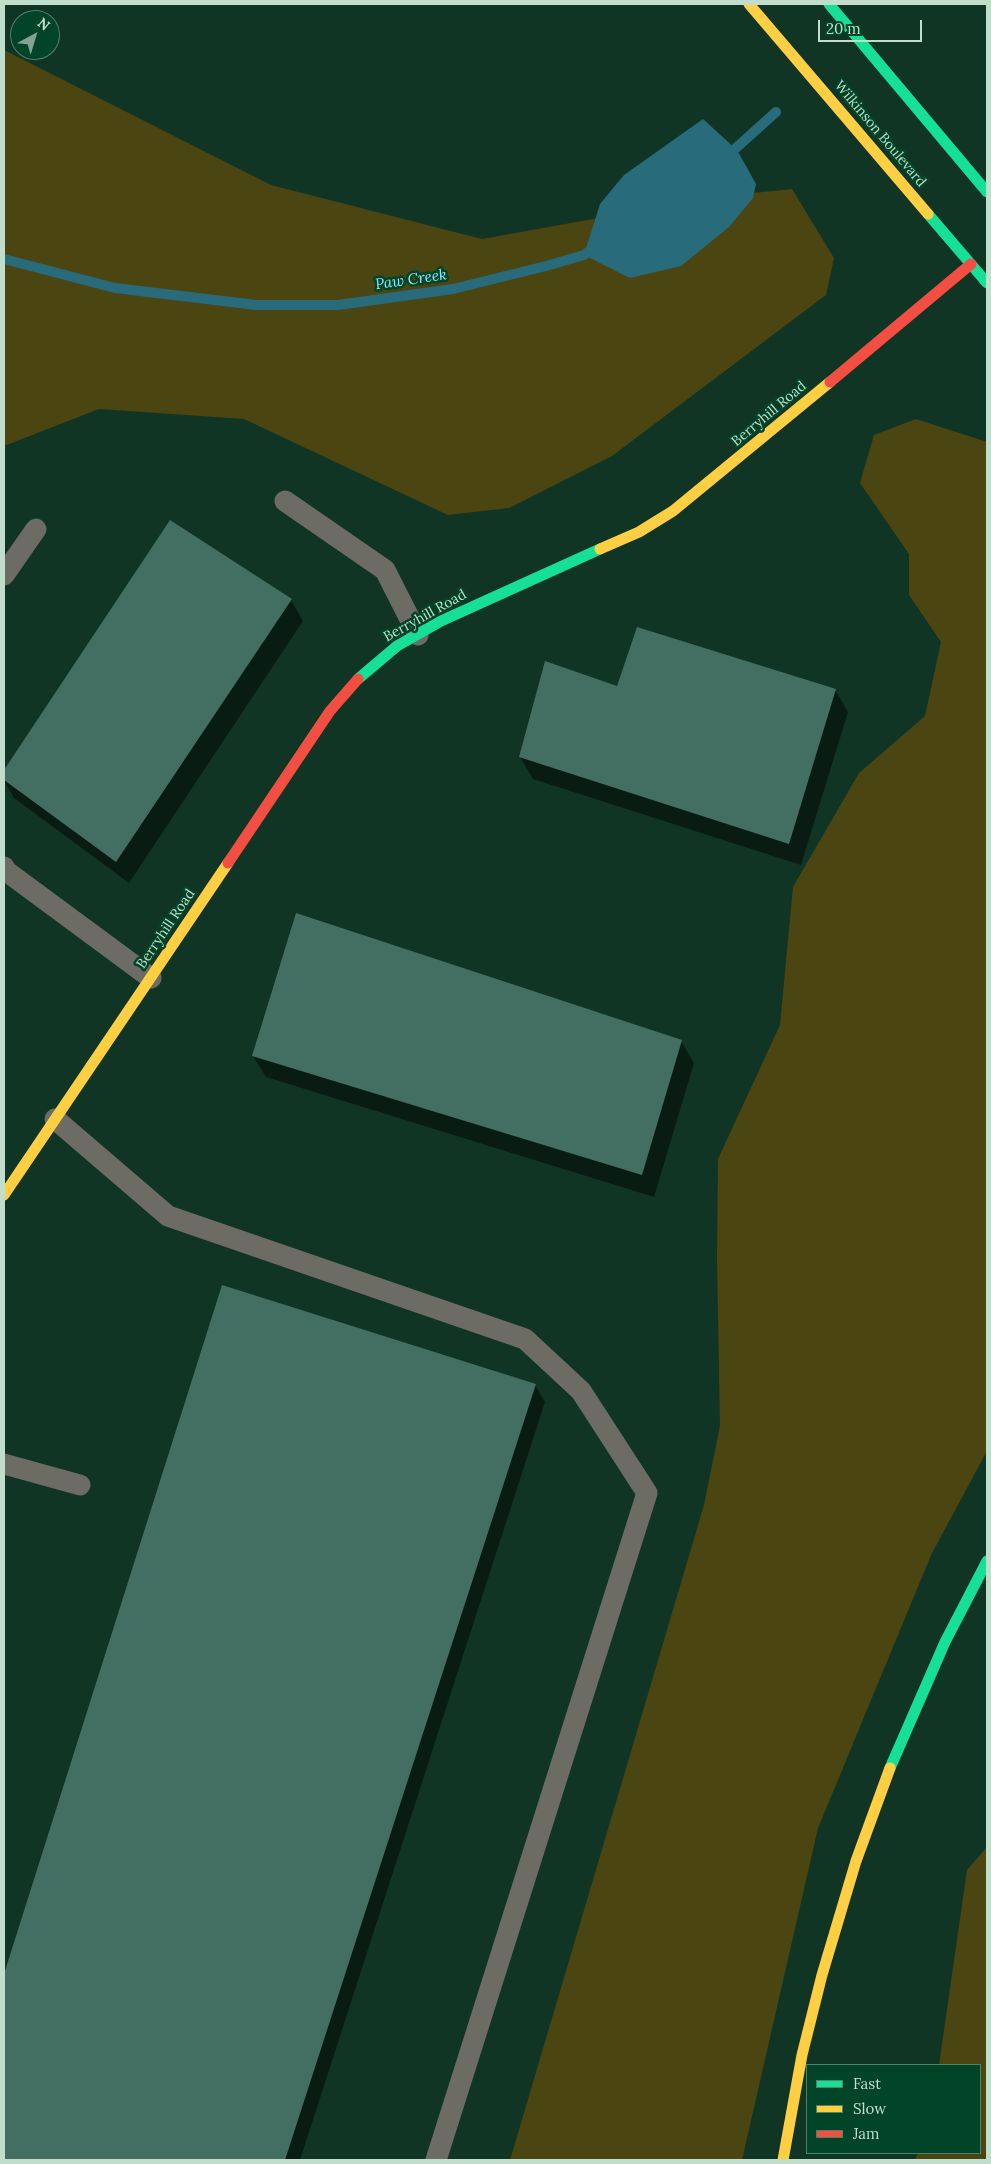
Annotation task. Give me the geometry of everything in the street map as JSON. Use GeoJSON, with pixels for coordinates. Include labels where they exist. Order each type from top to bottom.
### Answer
{"type":"FeatureCollection","features":[{"type":"Feature","properties":{"kind":"main road","name":"Wilkinson Boulevard"},"geometry":{"type":"LineString","coordinates":[[750,4],[987,283]]}},
{"type":"Feature","properties":{"kind":"main road"},"geometry":{"type":"LineString","coordinates":[[829,4],[987,192]]}},
{"type":"Feature","properties":{"kind":"main road"},"geometry":{"type":"LineString","coordinates":[[971,264],[987,260]]}},
{"type":"Feature","properties":{"kind":"main road","name":"Berryhill Road"},"geometry":{"type":"LineString","coordinates":[[4,1195],[330,712],[362,674],[397,646],[441,621],[639,532],[673,511],[712,481],[971,264]]}},
{"type":"Feature","properties":{"kind":"main road"},"geometry":{"type":"LineString","coordinates":[[783,2160],[802,2055],[822,1975],[856,1861],[896,1753],[945,1642],[987,1561]]}},
{"type":"Feature","properties":{"kind":"lane"},"geometry":{"type":"LineString","coordinates":[[285,501],[385,570],[418,635]]}},
{"type":"Feature","properties":{"kind":"lane"},"geometry":{"type":"LineString","coordinates":[[4,575],[36,530]]}},
{"type":"Feature","properties":{"kind":"lane"},"geometry":{"type":"LineString","coordinates":[[4,867],[6,871],[151,978]]}},
{"type":"Feature","properties":{"kind":"lane"},"geometry":{"type":"LineString","coordinates":[[55,1119],[168,1216],[525,1339],[581,1391],[647,1493],[436,2160]]}},
{"type":"Feature","properties":{"kind":"lane"},"geometry":{"type":"LineString","coordinates":[[4,1464],[80,1485]]}},
{"type":"Feature","properties":{"kind":"shaded area"},"geometry":{"type":"Polygon","coordinates":[[[4,50],[10,53],[10,60],[24,60],[271,185],[482,239],[715,197],[792,189],[834,258],[826,295],[612,456],[509,508],[448,515],[244,419],[99,409],[4,446],[4,50]]]}},
{"type":"Feature","properties":{"kind":"shaded area"},"geometry":{"type":"Polygon","coordinates":[[[916,419],[987,442],[987,1451],[932,1553],[818,1828],[742,2160],[510,2160],[704,1505],[720,1426],[717,1258],[718,1159],[780,1025],[793,887],[859,773],[925,716],[941,642],[909,595],[909,554],[860,483],[874,435],[916,419]]]}},
{"type":"Feature","properties":{"kind":"shaded area"},"geometry":{"type":"Polygon","coordinates":[[[987,1847],[987,2160],[915,2160],[918,2154],[981,2154],[981,2064],[939,2064],[967,1870],[987,1847]]]}},
{"type":"Feature","properties":{"kind":"water"},"geometry":{"type":"Polygon","coordinates":[[[703,119],[737,150],[756,184],[753,198],[729,227],[681,266],[630,278],[584,255],[600,204],[624,175],[703,119]]]}},
{"type":"Feature","properties":{"kind":"building"},"geometry":{"type":"Polygon","coordinates":[[[170,520],[292,599],[116,862],[4,780],[4,770],[170,520]]]}},
{"type":"Feature","properties":{"kind":"building"},"geometry":{"type":"Polygon","coordinates":[[[637,627],[836,689],[789,844],[519,757],[545,661],[617,686],[637,627]]]}},
{"type":"Feature","properties":{"kind":"building"},"geometry":{"type":"Polygon","coordinates":[[[296,913],[682,1040],[642,1175],[252,1056],[296,913]]]}},
{"type":"Feature","properties":{"kind":"building"},"geometry":{"type":"Polygon","coordinates":[[[222,1285],[536,1384],[285,2160],[4,2160],[4,1974],[222,1285]]]}},
{"type":"Feature","properties":{"kind":"waterway","name":"Paw Creek"},"geometry":{"type":"LineString","coordinates":[[726,157],[776,112]]}},
{"type":"Feature","properties":{"kind":"waterway","name":"Paw Creek"},"geometry":{"type":"LineString","coordinates":[[4,259],[115,288],[256,305],[338,305],[453,289],[584,255],[595,247]]}},
{"type":"Feature","properties":{"kind":"traffic: fast"},"geometry":{"type":"LineString","coordinates":[[829,4],[987,192]]}},
{"type":"Feature","properties":{"kind":"traffic: fast"},"geometry":{"type":"LineString","coordinates":[[928,214],[987,283]]}},
{"type":"Feature","properties":{"kind":"traffic: fast"},"geometry":{"type":"LineString","coordinates":[[358,679],[397,646],[441,621],[600,549]]}},
{"type":"Feature","properties":{"kind":"traffic: fast"},"geometry":{"type":"LineString","coordinates":[[890,1768],[945,1642],[987,1561]]}},
{"type":"Feature","properties":{"kind":"traffic: slow"},"geometry":{"type":"LineString","coordinates":[[749,4],[928,214]]}},
{"type":"Feature","properties":{"kind":"traffic: slow"},"geometry":{"type":"LineString","coordinates":[[600,549],[639,532],[673,511],[830,382]]}},
{"type":"Feature","properties":{"kind":"traffic: slow"},"geometry":{"type":"LineString","coordinates":[[4,1195],[228,863]]}},
{"type":"Feature","properties":{"kind":"traffic: slow"},"geometry":{"type":"LineString","coordinates":[[783,2160],[802,2055],[822,1975],[856,1861],[890,1768]]}},
{"type":"Feature","properties":{"kind":"traffic: jam"},"geometry":{"type":"LineString","coordinates":[[830,382],[971,264]]}},
{"type":"Feature","properties":{"kind":"traffic: jam"},"geometry":{"type":"LineString","coordinates":[[228,863],[330,711],[358,679]]}}]}
